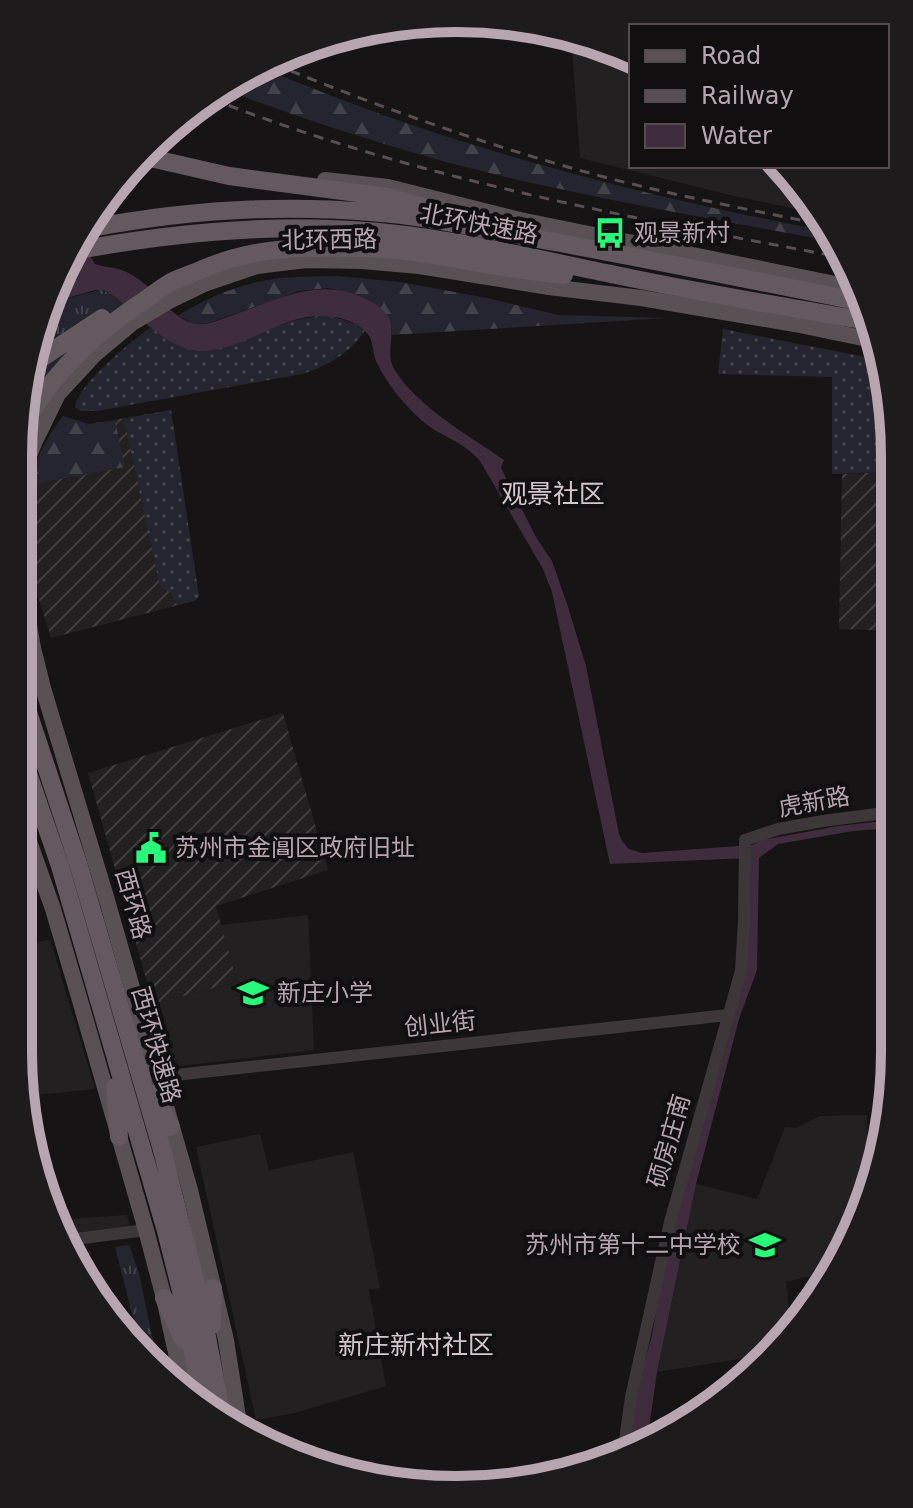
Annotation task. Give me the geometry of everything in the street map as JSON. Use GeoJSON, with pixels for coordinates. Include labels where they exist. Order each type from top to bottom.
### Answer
{"type":"FeatureCollection","features":[{"type":"Feature","properties":{"kind":"highway"},"geometry":{"type":"LineString","coordinates":[[154,159],[229,176],[388,197],[525,237]]}},
{"type":"Feature","properties":{"kind":"highway","name":"北环快速路"},"geometry":{"type":"LineString","coordinates":[[100,227],[220,212],[312,209],[397,214],[638,257],[851,300]]}},
{"type":"Feature","properties":{"kind":"highway","name":"北环快速路"},"geometry":{"type":"LineString","coordinates":[[87,248],[224,231],[282,228],[397,234],[858,319]]}},
{"type":"Feature","properties":{"kind":"highway"},"geometry":{"type":"LineString","coordinates":[[44,356],[114,310],[172,282],[220,262],[255,252],[285,248],[402,250],[535,273],[639,280]]}},
{"type":"Feature","properties":{"kind":"highway"},"geometry":{"type":"LineString","coordinates":[[35,408],[48,387],[83,347],[172,282]]}},
{"type":"Feature","properties":{"kind":"highway","name":"西环快速路"},"geometry":{"type":"LineString","coordinates":[[32,731],[69,865],[112,1044],[182,1295],[216,1401]]}},
{"type":"Feature","properties":{"kind":"highway","name":"西环快速路"},"geometry":{"type":"LineString","coordinates":[[32,778],[69,865],[136,1061],[183,1228],[199,1295],[203,1391]]}},
{"type":"Feature","properties":{"kind":"highway"},"geometry":{"type":"LineString","coordinates":[[112,1044],[119,1137]]}},
{"type":"Feature","properties":{"kind":"highway"},"geometry":{"type":"LineString","coordinates":[[136,1061],[171,1127]]}},
{"type":"Feature","properties":{"kind":"highway"},"geometry":{"type":"LineString","coordinates":[[202,1359],[213,1288]]}},
{"type":"Feature","properties":{"kind":"highway"},"geometry":{"type":"LineString","coordinates":[[164,1298],[202,1359]]}},
{"type":"Feature","properties":{"kind":"main road"},"geometry":{"type":"LineString","coordinates":[[160,152],[258,173],[388,187],[520,220],[845,286]]}},
{"type":"Feature","properties":{"kind":"main road","name":"北环西路"},"geometry":{"type":"LineString","coordinates":[[58,394],[95,354],[132,323],[169,301],[204,284],[257,266],[306,260],[419,266],[641,298],[864,338]]}},
{"type":"Feature","properties":{"kind":"main road"},"geometry":{"type":"LineString","coordinates":[[32,449],[58,394],[38,385]]}},
{"type":"Feature","properties":{"kind":"main road","name":"西环路"},"geometry":{"type":"LineString","coordinates":[[32,642],[193,1202],[226,1340],[238,1415]]}},
{"type":"Feature","properties":{"kind":"main road"},"geometry":{"type":"LineString","coordinates":[[32,734],[55,726]]}},
{"type":"Feature","properties":{"kind":"main road"},"geometry":{"type":"LineString","coordinates":[[32,850],[53,909],[146,1230],[181,1374]]}},
{"type":"Feature","properties":{"kind":"street","name":"虎新路"},"geometry":{"type":"LineString","coordinates":[[745,842],[793,826],[881,814]]}},
{"type":"Feature","properties":{"kind":"street","name":"硕房庄南"},"geometry":{"type":"LineString","coordinates":[[625,1441],[631,1397],[670,1222],[741,971],[745,842]]}},
{"type":"Feature","properties":{"kind":"street","name":"创业街"},"geometry":{"type":"LineString","coordinates":[[157,1077],[728,1015]]}},
{"type":"Feature","properties":{"kind":"street"},"geometry":{"type":"LineString","coordinates":[[76,1239],[146,1230]]}},
{"type":"Feature","properties":{"kind":"shaded area"},"geometry":{"type":"Polygon","coordinates":[[[572,48],[629,69],[629,168],[768,168],[802,210],[730,195],[580,158],[572,48]]]}},
{"type":"Feature","properties":{"kind":"shaded area"},"geometry":{"type":"Polygon","coordinates":[[[171,410],[199,597],[194,601],[51,638],[32,573],[32,482],[38,456],[63,416],[89,424],[171,410]]]}},
{"type":"Feature","properties":{"kind":"shaded area"},"geometry":{"type":"Polygon","coordinates":[[[881,472],[881,631],[839,629],[842,474],[881,472]]]}},
{"type":"Feature","properties":{"kind":"shaded area"},"geometry":{"type":"Polygon","coordinates":[[[283,713],[328,870],[216,906],[237,982],[153,1004],[88,773],[283,713]]]}},
{"type":"Feature","properties":{"kind":"shaded area","name":"新庄小学"},"geometry":{"type":"Polygon","coordinates":[[[308,915],[314,1050],[172,1067],[153,1004],[237,982],[221,925],[308,915]]]}},
{"type":"Feature","properties":{"kind":"shaded area"},"geometry":{"type":"Polygon","coordinates":[[[50,939],[95,1089],[35,1095],[32,944],[50,939]]]}},
{"type":"Feature","properties":{"kind":"shaded area","name":"苏州市第十二中学校"},"geometry":{"type":"Polygon","coordinates":[[[867,1115],[869,1154],[849,1214],[824,1264],[817,1275],[786,1282],[789,1315],[751,1357],[657,1372],[696,1184],[757,1199],[785,1127],[796,1128],[820,1116],[867,1115]]]}},
{"type":"Feature","properties":{"kind":"shaded area"},"geometry":{"type":"Polygon","coordinates":[[[260,1134],[269,1170],[353,1152],[380,1288],[369,1290],[386,1386],[295,1413],[256,1420],[196,1147],[260,1134]]]}},
{"type":"Feature","properties":{"kind":"shaded area"},"geometry":{"type":"Polygon","coordinates":[[[45,1155],[49,1155],[50,1172],[45,1155]]]}},
{"type":"Feature","properties":{"kind":"shaded area"},"geometry":{"type":"Polygon","coordinates":[[[127,1215],[130,1226],[73,1233],[67,1219],[127,1215]]]}},
{"type":"Feature","properties":{"kind":"green space"},"geometry":{"type":"Polygon","coordinates":[[[275,73],[401,121],[472,144],[686,202],[814,229],[821,240],[509,178],[303,118],[236,94],[275,73]]]}},
{"type":"Feature","properties":{"kind":"green space"},"geometry":{"type":"Polygon","coordinates":[[[337,276],[400,282],[558,315],[668,318],[392,335],[392,328],[377,305],[360,296],[328,288],[299,291],[209,323],[195,324],[178,316],[200,303],[248,284],[281,278],[337,276]]]}},
{"type":"Feature","properties":{"kind":"green space"},"geometry":{"type":"Polygon","coordinates":[[[100,290],[110,293],[126,307],[50,377],[40,372],[62,299],[100,290]]]}},
{"type":"Feature","properties":{"kind":"green space"},"geometry":{"type":"Polygon","coordinates":[[[323,315],[345,320],[365,330],[345,352],[311,371],[97,411],[81,411],[75,407],[96,375],[151,327],[184,348],[215,350],[291,321],[323,315]]]}},
{"type":"Feature","properties":{"kind":"green space"},"geometry":{"type":"Polygon","coordinates":[[[723,329],[869,358],[880,429],[881,472],[832,474],[832,377],[718,374],[723,329]]]}},
{"type":"Feature","properties":{"kind":"green space"},"geometry":{"type":"Polygon","coordinates":[[[171,410],[199,597],[177,605],[171,592],[160,587],[124,419],[171,410]]]}},
{"type":"Feature","properties":{"kind":"green space"},"geometry":{"type":"Polygon","coordinates":[[[63,416],[89,424],[115,421],[125,467],[32,485],[35,466],[63,416]]]}},
{"type":"Feature","properties":{"kind":"green space"},"geometry":{"type":"Polygon","coordinates":[[[129,1245],[139,1273],[155,1351],[136,1330],[115,1247],[129,1245]]]}},
{"type":"Feature","properties":{"kind":"water"},"geometry":{"type":"Polygon","coordinates":[[[88,246],[95,264],[119,269],[136,277],[176,314],[198,324],[211,323],[285,296],[319,289],[354,294],[383,310],[391,327],[390,353],[396,372],[432,410],[504,460],[501,468],[537,539],[552,561],[586,666],[619,834],[629,849],[642,853],[752,845],[762,840],[881,821],[881,829],[778,844],[759,858],[757,970],[739,1019],[696,1184],[657,1372],[649,1430],[630,1439],[666,1254],[746,968],[749,858],[610,864],[552,592],[543,569],[480,461],[466,448],[427,425],[401,399],[380,369],[366,332],[340,318],[310,317],[291,321],[229,346],[192,350],[162,336],[106,291],[96,290],[62,299],[88,246]]]}},
{"type":"Feature","properties":{"kind":"railway"},"geometry":{"type":"LineString","coordinates":[[285,68],[437,126],[520,153],[604,177],[809,222]]}},
{"type":"Feature","properties":{"kind":"railway"},"geometry":{"type":"LineString","coordinates":[[223,103],[367,152],[525,194],[830,255]]}},
{"type":"Feature","properties":{"kind":"place","name":"观景新村"},"geometry":{"type":"Point","coordinates":[610,233]}},
{"type":"Feature","properties":{"kind":"place","name":"苏州市金阊区政府旧址"},"geometry":{"type":"Point","coordinates":[151,848]}},
{"type":"Feature","properties":{"kind":"place","name":"新庄小学"},"geometry":{"type":"Point","coordinates":[253,993]}},
{"type":"Feature","properties":{"kind":"place","name":"苏州市第十二中学校"},"geometry":{"type":"Point","coordinates":[765,1245]}},
{"type":"Feature","properties":{"kind":"district","name":"观景社区"},"geometry":{"type":"Point","coordinates":[553,494]}},
{"type":"Feature","properties":{"kind":"district","name":"新庄新村社区"},"geometry":{"type":"Point","coordinates":[416,1345]}}]}
